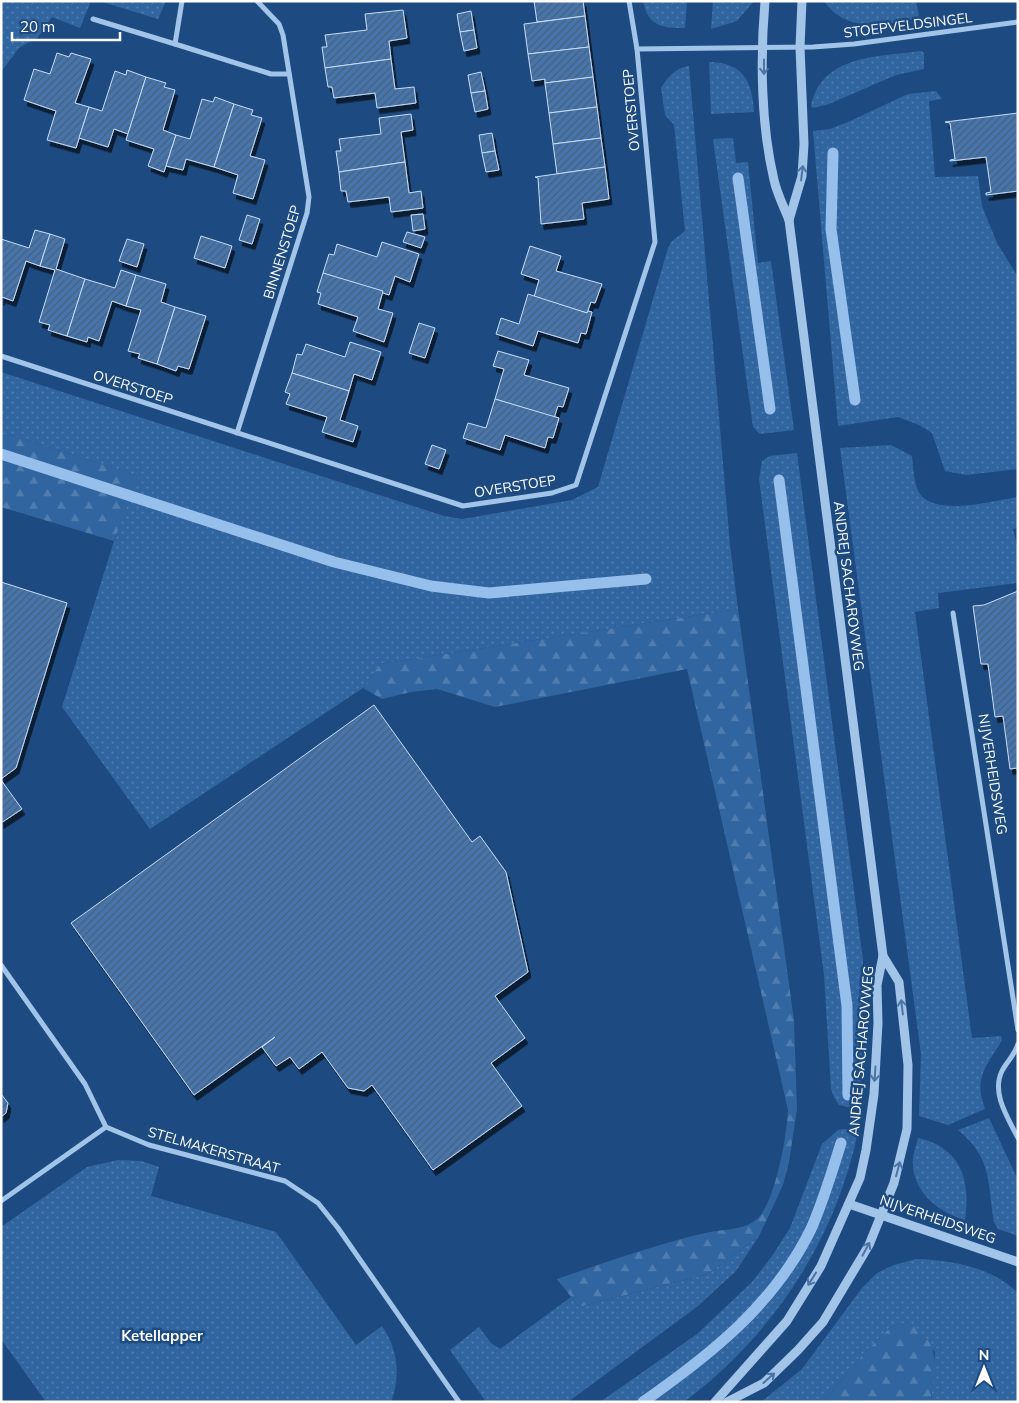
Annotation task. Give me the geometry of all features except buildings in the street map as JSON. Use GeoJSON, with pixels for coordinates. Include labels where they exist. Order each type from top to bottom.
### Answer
{"type":"FeatureCollection","features":[{"type":"Feature","properties":{"kind":"street"},"geometry":{"type":"LineString","coordinates":[[175,44],[182,1]]}},
{"type":"Feature","properties":{"kind":"street","name":"BINNENSTOEP"},"geometry":{"type":"LineString","coordinates":[[237,432],[307,213],[309,197],[283,35],[278,24],[257,1]]}},
{"type":"Feature","properties":{"kind":"street","name":"OVERSTOEP"},"geometry":{"type":"LineString","coordinates":[[1,356],[463,506],[552,493],[576,485],[655,242],[637,49],[629,1]]}},
{"type":"Feature","properties":{"kind":"street","name":"ANDREJ SACHAROVWEG"},"geometry":{"type":"LineString","coordinates":[[714,1402],[787,1321],[821,1266],[860,1178],[870,1125],[878,1022],[877,985],[883,956],[789,220],[774,182],[768,145],[764,47],[765,1]]}},
{"type":"Feature","properties":{"kind":"street","name":"ANDREJ SACHAROVWEG"},"geometry":{"type":"LineString","coordinates":[[789,220],[802,176],[804,144],[800,47],[802,1]]}},
{"type":"Feature","properties":{"kind":"street"},"geometry":{"type":"LineString","coordinates":[[93,19],[271,74],[289,74]]}},
{"type":"Feature","properties":{"kind":"street","name":"STOEPVELDSINGEL"},"geometry":{"type":"LineString","coordinates":[[800,47],[854,44],[1018,22]]}},
{"type":"Feature","properties":{"kind":"street"},"geometry":{"type":"LineString","coordinates":[[764,47],[800,47]]}},
{"type":"Feature","properties":{"kind":"street","name":"OVERSTOEP"},"geometry":{"type":"LineString","coordinates":[[637,49],[764,47]]}},
{"type":"Feature","properties":{"kind":"street","name":"NIJVERHEIDSWEG"},"geometry":{"type":"LineString","coordinates":[[953,613],[1018,1030]]}},
{"type":"Feature","properties":{"kind":"street","name":"ANDREJ SACHAROVWEG"},"geometry":{"type":"LineString","coordinates":[[727,1402],[764,1383],[823,1322],[855,1270],[882,1215],[894,1184],[905,1142],[908,1074],[899,982],[883,956]]}},
{"type":"Feature","properties":{"kind":"street"},"geometry":{"type":"LineString","coordinates":[[1,965],[86,1084],[106,1127],[1,1202]]}},
{"type":"Feature","properties":{"kind":"street"},"geometry":{"type":"LineString","coordinates":[[1018,1044],[1013,1057],[998,1079],[997,1092],[1018,1138]]}},
{"type":"Feature","properties":{"kind":"street","name":"STELMAKERSTRAAT"},"geometry":{"type":"LineString","coordinates":[[106,1127],[149,1145],[285,1181],[318,1203],[338,1228],[458,1402]]}},
{"type":"Feature","properties":{"kind":"street","name":"NIJVERHEIDSWEG"},"geometry":{"type":"LineString","coordinates":[[849,1204],[1018,1262]]}},
{"type":"Feature","properties":{"kind":"green space"},"geometry":{"type":"Polygon","coordinates":[[[1,1],[91,1],[80,28],[52,17],[38,37],[19,48],[1,72],[1,1]]]}},
{"type":"Feature","properties":{"kind":"green space"},"geometry":{"type":"Polygon","coordinates":[[[99,1],[166,1],[158,19],[99,1]]]}},
{"type":"Feature","properties":{"kind":"green space"},"geometry":{"type":"Polygon","coordinates":[[[643,1],[687,1],[685,28],[663,26],[653,21],[645,10],[643,1]]]}},
{"type":"Feature","properties":{"kind":"green space"},"geometry":{"type":"Polygon","coordinates":[[[713,1],[754,1],[737,21],[711,29],[713,1]]]}},
{"type":"Feature","properties":{"kind":"green space"},"geometry":{"type":"Polygon","coordinates":[[[824,1],[916,1],[919,17],[917,19],[891,23],[855,23],[833,11],[824,1]]]}},
{"type":"Feature","properties":{"kind":"green space"},"geometry":{"type":"Polygon","coordinates":[[[921,51],[924,53],[924,69],[896,75],[829,104],[813,108],[811,106],[817,89],[827,76],[840,67],[871,57],[921,51]]]}},
{"type":"Feature","properties":{"kind":"green space"},"geometry":{"type":"Polygon","coordinates":[[[709,62],[730,66],[744,75],[751,91],[754,112],[711,114],[709,62]]]}},
{"type":"Feature","properties":{"kind":"green space"},"geometry":{"type":"Polygon","coordinates":[[[689,66],[730,545],[738,609],[380,664],[363,688],[150,829],[62,707],[114,541],[138,476],[1,432],[1,372],[444,516],[462,519],[572,500],[598,487],[668,248],[671,242],[685,231],[674,125],[665,115],[661,88],[672,74],[689,66]]]}},
{"type":"Feature","properties":{"kind":"green space"},"geometry":{"type":"Polygon","coordinates":[[[936,91],[942,99],[929,101],[935,177],[978,176],[982,206],[997,243],[1018,277],[1018,469],[966,475],[945,471],[932,433],[919,425],[898,417],[838,426],[813,131],[830,129],[848,122],[908,94],[936,91]]]}},
{"type":"Feature","properties":{"kind":"green space"},"geometry":{"type":"Polygon","coordinates":[[[733,138],[736,163],[748,162],[758,263],[771,261],[794,430],[760,434],[753,427],[713,139],[733,138]]]}},
{"type":"Feature","properties":{"kind":"green space"},"geometry":{"type":"Polygon","coordinates":[[[1,432],[139,476],[114,541],[1,507],[1,432]]]}},
{"type":"Feature","properties":{"kind":"green space"},"geometry":{"type":"Polygon","coordinates":[[[891,445],[912,456],[918,491],[925,499],[936,504],[964,506],[1018,497],[1018,528],[1013,529],[1018,550],[1018,583],[938,593],[939,608],[915,612],[972,1038],[1001,1036],[1002,1040],[983,1072],[981,1080],[980,1088],[985,1109],[948,1125],[919,1116],[921,1054],[840,448],[891,445]]]}},
{"type":"Feature","properties":{"kind":"green space"},"geometry":{"type":"Polygon","coordinates":[[[797,453],[863,960],[861,1110],[839,1105],[831,1089],[824,975],[759,479],[762,461],[770,456],[797,453]]]}},
{"type":"Feature","properties":{"kind":"green space"},"geometry":{"type":"Polygon","coordinates":[[[738,609],[794,1021],[797,1109],[789,1162],[783,1185],[759,1236],[708,1274],[579,1307],[557,1279],[652,1247],[691,1236],[737,1228],[755,1221],[766,1207],[771,1195],[783,1150],[788,1110],[687,669],[495,707],[437,689],[411,692],[382,699],[363,688],[380,664],[738,609]]]}},
{"type":"Feature","properties":{"kind":"green space"},"geometry":{"type":"Polygon","coordinates":[[[989,1118],[1018,1180],[1018,1236],[998,1229],[994,1222],[989,1183],[983,1161],[969,1141],[958,1130],[989,1118]]]}},
{"type":"Feature","properties":{"kind":"green space"},"geometry":{"type":"Polygon","coordinates":[[[845,1129],[858,1132],[848,1172],[834,1211],[796,1283],[746,1347],[716,1376],[684,1402],[600,1402],[697,1334],[752,1282],[790,1228],[822,1144],[838,1130],[845,1129]]]}},
{"type":"Feature","properties":{"kind":"green space"},"geometry":{"type":"Polygon","coordinates":[[[918,1138],[944,1149],[960,1168],[966,1192],[965,1220],[938,1207],[923,1193],[914,1175],[914,1151],[918,1138]]]}},
{"type":"Feature","properties":{"kind":"green space"},"geometry":{"type":"Polygon","coordinates":[[[118,1160],[141,1161],[159,1167],[151,1196],[276,1232],[356,1345],[382,1326],[395,1353],[397,1373],[391,1402],[46,1402],[1,1339],[1,1227],[87,1167],[118,1160]]]}},
{"type":"Feature","properties":{"kind":"green space"},"geometry":{"type":"Polygon","coordinates":[[[759,1236],[736,1271],[698,1306],[568,1402],[486,1402],[450,1350],[479,1327],[491,1343],[500,1349],[571,1297],[579,1307],[708,1274],[759,1236]]]}},
{"type":"Feature","properties":{"kind":"green space"},"geometry":{"type":"Polygon","coordinates":[[[916,1259],[957,1263],[984,1271],[1008,1284],[1018,1293],[1018,1402],[931,1402],[935,1352],[909,1322],[892,1326],[865,1352],[823,1402],[761,1402],[802,1369],[862,1288],[877,1273],[894,1265],[916,1259]]]}},
{"type":"Feature","properties":{"kind":"green space"},"geometry":{"type":"Polygon","coordinates":[[[909,1322],[928,1340],[932,1348],[935,1366],[931,1402],[823,1402],[865,1352],[892,1326],[909,1322]]]}},
{"type":"Feature","properties":{"kind":"waterway"},"geometry":{"type":"LineString","coordinates":[[833,153],[831,229],[855,400]]}},
{"type":"Feature","properties":{"kind":"waterway"},"geometry":{"type":"LineString","coordinates":[[738,178],[770,409]]}},
{"type":"Feature","properties":{"kind":"waterway"},"geometry":{"type":"LineString","coordinates":[[1,454],[334,562],[431,586],[489,593],[646,579]]}},
{"type":"Feature","properties":{"kind":"waterway"},"geometry":{"type":"LineString","coordinates":[[779,480],[847,1006],[848,1095]]}},
{"type":"Feature","properties":{"kind":"waterway"},"geometry":{"type":"LineString","coordinates":[[643,1402],[716,1347],[759,1305],[779,1281],[811,1229],[841,1143]]}},
{"type":"Feature","properties":{"kind":"district","name":"Ketellapper"},"geometry":{"type":"Point","coordinates":[162,1335]}}]}
